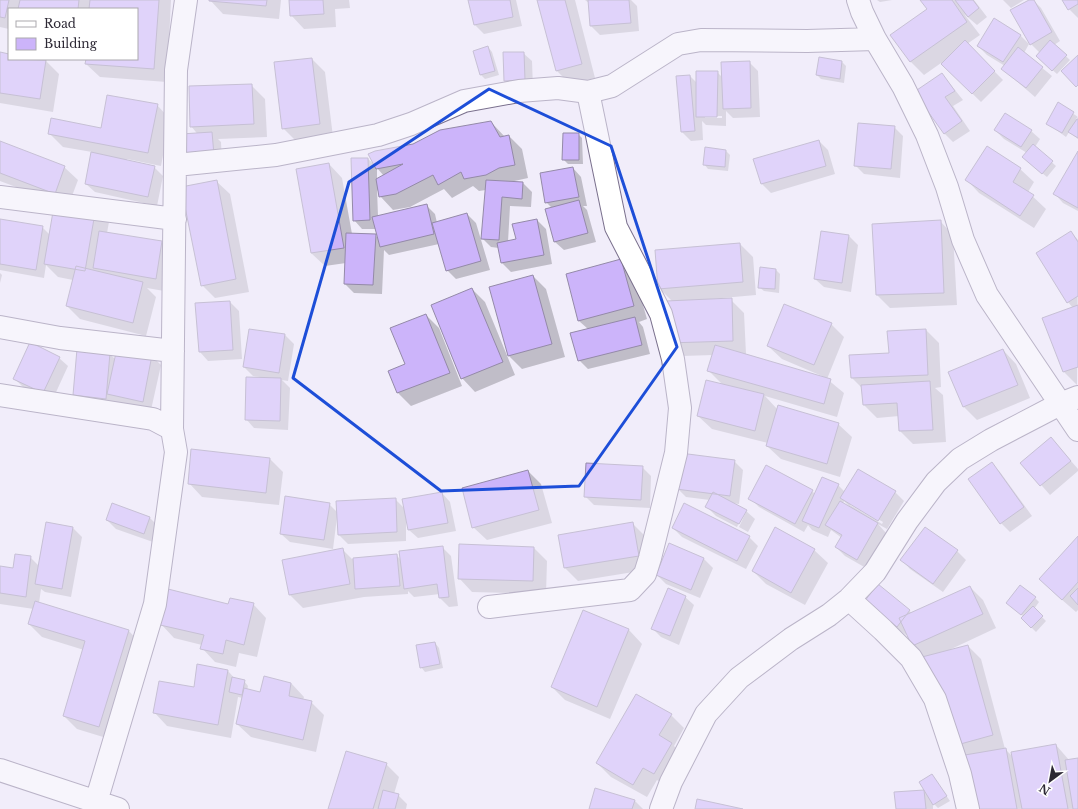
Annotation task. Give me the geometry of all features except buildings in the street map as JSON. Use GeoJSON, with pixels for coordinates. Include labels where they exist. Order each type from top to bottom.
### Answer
{"type":"FeatureCollection","features":[{"type":"Feature","properties":{"kind":"street"},"geometry":{"type":"LineString","coordinates":[[96,802],[155,604],[176,452],[172,430],[176,70],[186,0]]}},
{"type":"Feature","properties":{"kind":"street"},"geometry":{"type":"LineString","coordinates":[[858,0],[862,12],[875,38],[903,86],[927,135],[947,187],[963,240],[987,295],[1069,400],[1078,430]]}},
{"type":"Feature","properties":{"kind":"street"},"geometry":{"type":"LineString","coordinates":[[176,165],[276,156],[378,135],[411,124],[464,101],[512,93],[558,88],[588,92],[612,86],[678,44],[701,40],[807,41],[875,38]]}},
{"type":"Feature","properties":{"kind":"street"},"geometry":{"type":"LineString","coordinates":[[489,607],[630,590],[644,574],[650,558],[676,453],[680,408],[673,359],[662,314],[616,227],[588,92]]}},
{"type":"Feature","properties":{"kind":"street"},"geometry":{"type":"LineString","coordinates":[[0,197],[175,219]]}},
{"type":"Feature","properties":{"kind":"street"},"geometry":{"type":"LineString","coordinates":[[0,327],[60,338],[173,351]]}},
{"type":"Feature","properties":{"kind":"street"},"geometry":{"type":"LineString","coordinates":[[0,395],[153,419],[172,430]]}},
{"type":"Feature","properties":{"kind":"street"},"geometry":{"type":"LineString","coordinates":[[661,809],[671,782],[706,714],[739,678],[790,639],[828,615],[848,599],[875,572],[906,521],[936,482],[960,459],[990,440],[1069,400]]}},
{"type":"Feature","properties":{"kind":"street"},"geometry":{"type":"LineString","coordinates":[[848,599],[884,630],[911,658],[931,692],[960,774],[968,809]]}},
{"type":"Feature","properties":{"kind":"street"},"geometry":{"type":"LineString","coordinates":[[0,770],[118,809]]}},
{"type":"Feature","properties":{"kind":"highlighted area"},"geometry":{"type":"Polygon","coordinates":[[[489,89],[611,146],[677,347],[579,486],[441,491],[293,378],[349,182],[489,89]]]}}]}
